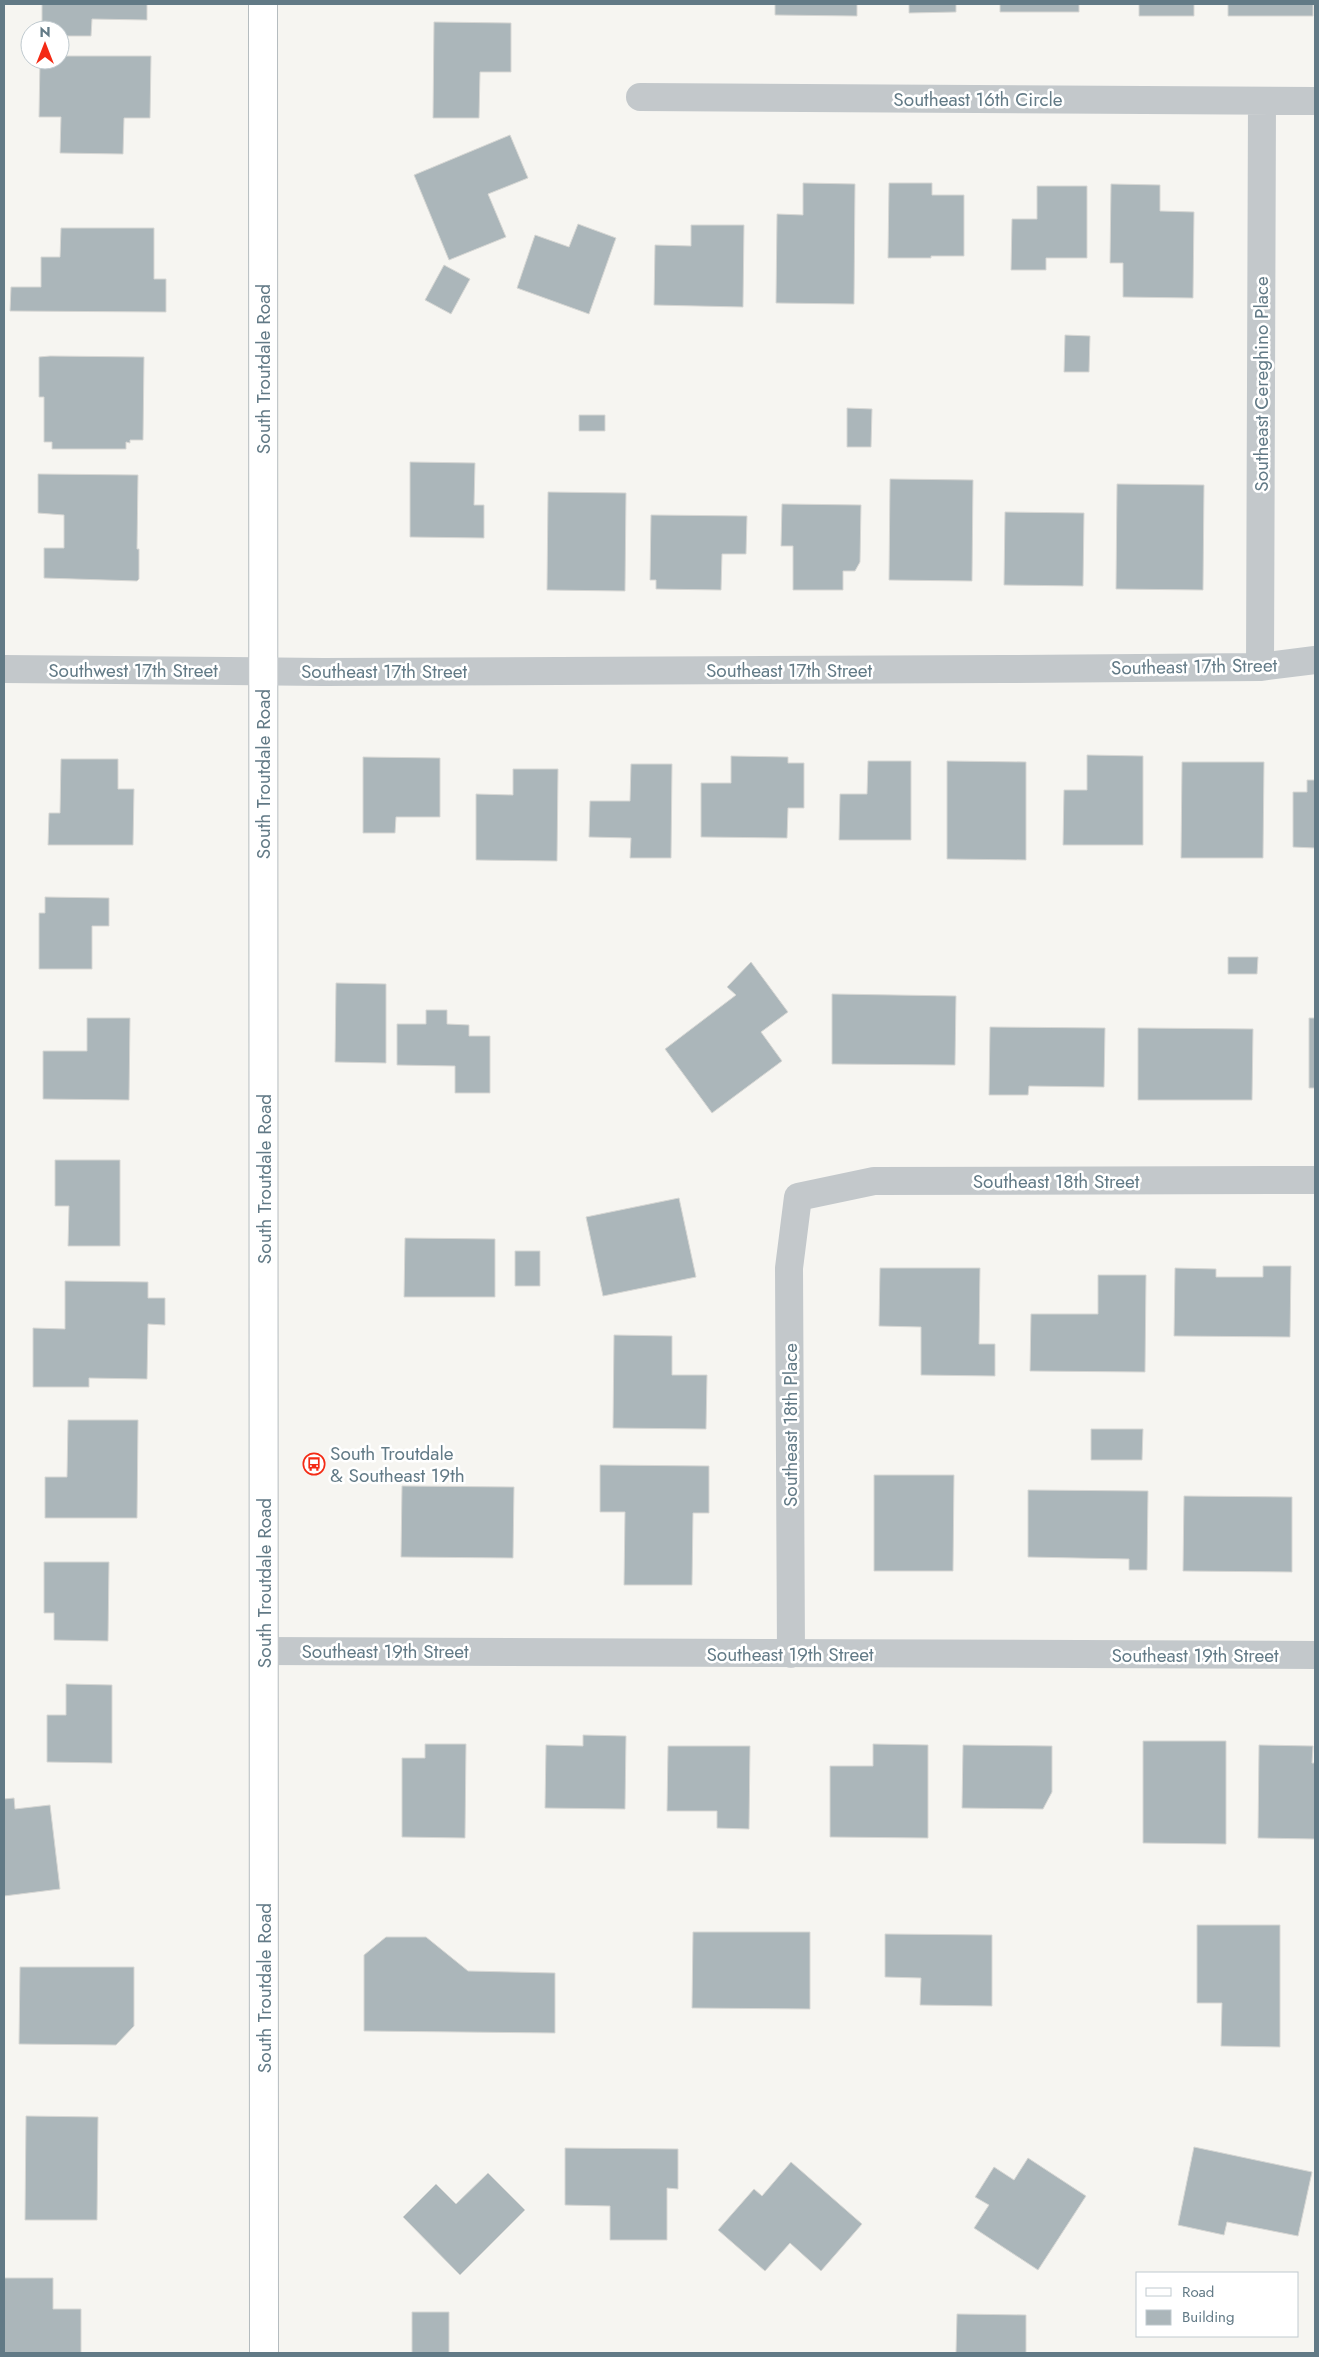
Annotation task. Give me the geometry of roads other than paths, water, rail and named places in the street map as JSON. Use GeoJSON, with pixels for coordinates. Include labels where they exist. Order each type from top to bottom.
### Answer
{"type":"FeatureCollection","features":[{"type":"Feature","properties":{"kind":"main road","name":"South Troutdale Road"},"geometry":{"type":"LineString","coordinates":[[263,4],[264,2353]]}},
{"type":"Feature","properties":{"kind":"street","name":"Southeast 16th Circle"},"geometry":{"type":"LineString","coordinates":[[640,97],[1315,102]]}},
{"type":"Feature","properties":{"kind":"street","name":"Southeast Cereghino Place"},"geometry":{"type":"LineString","coordinates":[[1260,667],[1262,101]]}},
{"type":"Feature","properties":{"kind":"street","name":"Southeast 17th Street"},"geometry":{"type":"LineString","coordinates":[[263,672],[1260,667],[1315,660]]}},
{"type":"Feature","properties":{"kind":"street","name":"Southwest 17th Street"},"geometry":{"type":"LineString","coordinates":[[4,669],[263,672]]}},
{"type":"Feature","properties":{"kind":"street","name":"Southeast 18th Street"},"geometry":{"type":"LineString","coordinates":[[798,1197],[874,1181],[1315,1180]]}},
{"type":"Feature","properties":{"kind":"street","name":"Southeast 18th Place"},"geometry":{"type":"LineString","coordinates":[[791,1654],[789,1268],[798,1197]]}},
{"type":"Feature","properties":{"kind":"street","name":"Southeast 19th Street"},"geometry":{"type":"LineString","coordinates":[[264,1651],[1315,1655]]}},
{"type":"Feature","properties":{"kind":"place","name":"South Troutdale & Southeast 19th"},"geometry":{"type":"Point","coordinates":[314,1464]}}]}
